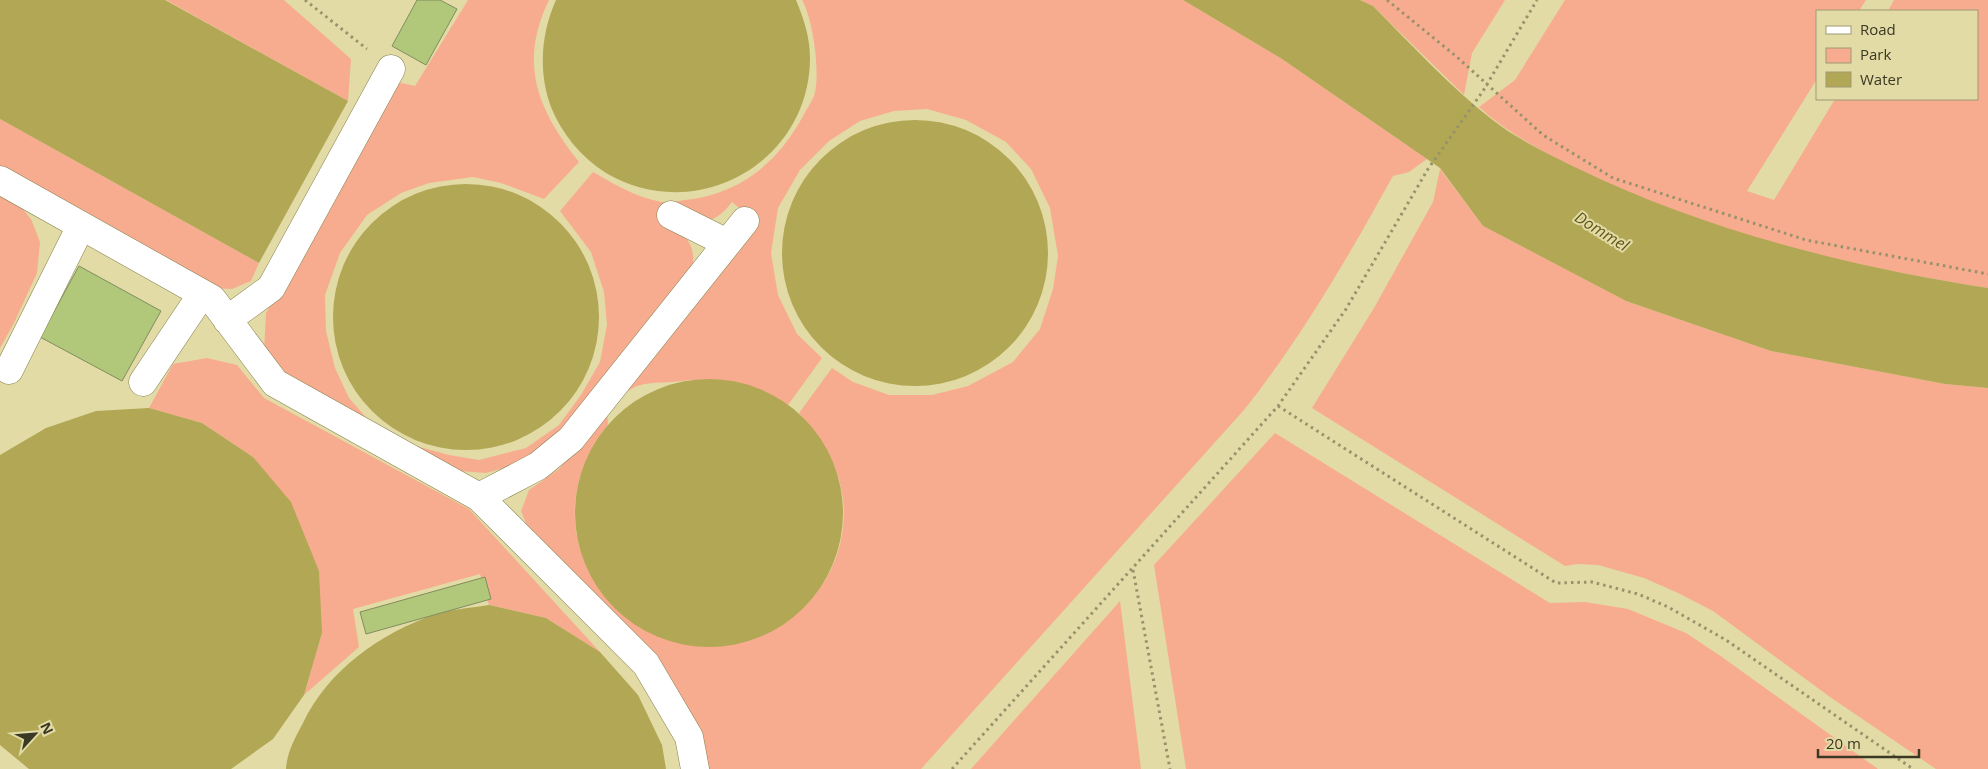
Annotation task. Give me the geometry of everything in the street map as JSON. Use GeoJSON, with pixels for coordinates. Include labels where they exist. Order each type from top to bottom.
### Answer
{"type":"FeatureCollection","features":[{"type":"Feature","properties":{"kind":"lane"},"geometry":{"type":"LineString","coordinates":[[227,320],[271,288],[391,69]]}},
{"type":"Feature","properties":{"kind":"lane"},"geometry":{"type":"LineString","coordinates":[[0,180],[212,299],[275,383],[479,497],[646,664],[689,737],[695,769]]}},
{"type":"Feature","properties":{"kind":"lane"},"geometry":{"type":"LineString","coordinates":[[671,214],[726,243]]}},
{"type":"Feature","properties":{"kind":"lane"},"geometry":{"type":"LineString","coordinates":[[479,497],[538,466],[571,439],[745,220]]}},
{"type":"Feature","properties":{"kind":"lane"},"geometry":{"type":"LineString","coordinates":[[9,370],[81,226]]}},
{"type":"Feature","properties":{"kind":"lane"},"geometry":{"type":"LineString","coordinates":[[143,382],[202,294]]}},
{"type":"Feature","properties":{"kind":"path"},"geometry":{"type":"LineString","coordinates":[[305,0],[391,69]]}},
{"type":"Feature","properties":{"kind":"path"},"geometry":{"type":"LineString","coordinates":[[1387,0],[1457,57],[1544,135],[1613,178],[1806,240],[1988,274]]}},
{"type":"Feature","properties":{"kind":"path"},"geometry":{"type":"LineString","coordinates":[[952,769],[1278,406],[1346,309],[1428,169],[1483,91],[1537,0]]}},
{"type":"Feature","properties":{"kind":"path"},"geometry":{"type":"LineString","coordinates":[[1278,406],[1556,583],[1592,582],[1638,594],[1668,606],[1726,640],[1912,769]]}},
{"type":"Feature","properties":{"kind":"path"},"geometry":{"type":"LineString","coordinates":[[1133,569],[1170,769]]}},
{"type":"Feature","properties":{"kind":"green space"},"geometry":{"type":"Polygon","coordinates":[[[166,0],[284,0],[351,59],[348,101],[166,0]]]}},
{"type":"Feature","properties":{"kind":"green space"},"geometry":{"type":"Polygon","coordinates":[[[468,0],[549,0],[540,23],[535,45],[534,66],[537,86],[543,105],[553,124],[579,162],[544,199],[501,183],[473,177],[429,183],[401,193],[367,215],[340,253],[325,295],[326,331],[335,368],[349,398],[371,422],[278,373],[264,351],[266,313],[397,82],[415,86],[468,0]]]}},
{"type":"Feature","properties":{"kind":"green space"},"geometry":{"type":"Polygon","coordinates":[[[802,0],[1183,0],[1282,59],[1427,159],[1409,172],[1393,176],[1305,325],[1244,410],[921,769],[706,769],[697,726],[657,657],[531,535],[521,511],[529,490],[559,469],[607,412],[608,425],[589,453],[578,485],[575,519],[581,552],[586,565],[592,578],[608,600],[627,619],[651,633],[686,644],[722,646],[756,638],[786,622],[812,599],[831,570],[842,536],[843,499],[838,475],[822,442],[799,413],[832,368],[853,382],[889,395],[932,395],[968,386],[1013,362],[1040,329],[1053,289],[1058,256],[1050,208],[1031,169],[1006,142],[966,120],[927,109],[894,111],[860,121],[829,141],[800,170],[778,208],[771,253],[778,295],[797,334],[822,358],[788,405],[774,396],[746,385],[718,380],[641,385],[629,390],[611,403],[756,222],[732,202],[715,218],[707,220],[691,217],[663,203],[657,220],[684,236],[691,247],[693,264],[564,431],[540,453],[511,466],[486,473],[459,471],[410,444],[449,455],[479,460],[526,448],[559,425],[581,395],[600,362],[607,325],[604,292],[591,252],[560,211],[593,172],[635,194],[653,200],[668,202],[705,197],[723,191],[754,174],[768,162],[793,133],[813,99],[816,87],[815,47],[802,0]]]}},
{"type":"Feature","properties":{"kind":"green space"},"geometry":{"type":"Polygon","coordinates":[[[1360,0],[1505,0],[1472,53],[1464,95],[1373,6],[1360,0]]]}},
{"type":"Feature","properties":{"kind":"green space"},"geometry":{"type":"Polygon","coordinates":[[[1565,0],[1866,0],[1860,10],[1816,10],[1816,81],[1747,191],[1774,200],[1834,100],[1978,100],[1978,10],[1889,10],[1894,0],[1988,0],[1988,288],[1883,269],[1778,244],[1676,211],[1626,191],[1539,149],[1513,134],[1479,107],[1515,80],[1565,0]]]}},
{"type":"Feature","properties":{"kind":"green space"},"geometry":{"type":"Polygon","coordinates":[[[0,119],[259,263],[251,281],[232,289],[210,288],[0,168],[0,119]]]}},
{"type":"Feature","properties":{"kind":"green space"},"geometry":{"type":"Polygon","coordinates":[[[1440,169],[1483,226],[1626,301],[1771,351],[1945,384],[1988,388],[1988,769],[1936,769],[1830,697],[1713,611],[1644,578],[1598,565],[1578,564],[1565,566],[1312,408],[1374,308],[1433,202],[1440,169]]]}},
{"type":"Feature","properties":{"kind":"green space"},"geometry":{"type":"Polygon","coordinates":[[[0,197],[15,200],[31,219],[40,242],[37,273],[0,348],[0,197]]]}},
{"type":"Feature","properties":{"kind":"green space"},"geometry":{"type":"Polygon","coordinates":[[[207,358],[237,365],[264,398],[469,509],[600,652],[546,618],[489,605],[480,574],[353,609],[359,647],[304,695],[322,633],[253,457],[202,423],[149,408],[173,364],[207,358]]]}},
{"type":"Feature","properties":{"kind":"green space"},"geometry":{"type":"Polygon","coordinates":[[[379,427],[410,444],[405,443],[379,427]]]}},
{"type":"Feature","properties":{"kind":"green space"},"geometry":{"type":"Polygon","coordinates":[[[1275,433],[1550,603],[1585,602],[1628,609],[1686,633],[1878,769],[1186,769],[1154,565],[1275,433]]]}},
{"type":"Feature","properties":{"kind":"green space"},"geometry":{"type":"Polygon","coordinates":[[[1120,601],[1141,769],[971,769],[1120,601]]]}},
{"type":"Feature","properties":{"kind":"water"},"geometry":{"type":"Polygon","coordinates":[[[0,0],[165,0],[348,101],[259,263],[0,119],[0,0]]]}},
{"type":"Feature","properties":{"kind":"water"},"geometry":{"type":"Polygon","coordinates":[[[556,0],[796,0],[806,29],[810,58],[805,95],[791,128],[769,155],[741,175],[710,188],[675,192],[640,188],[606,173],[588,160],[567,136],[555,117],[547,94],[543,66],[544,39],[556,0]]]}},
{"type":"Feature","properties":{"kind":"water","name":"Dommel"},"geometry":{"type":"Polygon","coordinates":[[[1183,0],[1360,0],[1373,6],[1447,80],[1503,128],[1546,153],[1579,169],[1627,191],[1676,210],[1779,244],[1884,269],[1988,288],[1988,388],[1945,384],[1771,351],[1626,301],[1483,226],[1440,168],[1282,59],[1183,0]]]}},
{"type":"Feature","properties":{"kind":"water"},"geometry":{"type":"Polygon","coordinates":[[[915,120],[941,123],[966,130],[989,143],[1009,159],[1025,179],[1038,202],[1045,227],[1048,253],[1045,279],[1038,304],[1025,327],[1009,347],[989,363],[966,376],[941,383],[915,386],[889,383],[864,376],[841,363],[821,347],[805,327],[792,304],[785,279],[782,253],[785,227],[792,202],[805,179],[821,159],[841,143],[864,130],[889,123],[915,120]]]}},
{"type":"Feature","properties":{"kind":"water"},"geometry":{"type":"Polygon","coordinates":[[[466,184],[492,186],[517,194],[540,206],[560,223],[577,243],[589,266],[597,291],[599,317],[597,343],[589,368],[577,391],[560,411],[540,428],[517,440],[492,448],[466,450],[440,448],[415,440],[392,428],[372,411],[355,391],[343,368],[335,343],[333,317],[335,291],[343,266],[355,243],[372,223],[392,206],[415,194],[440,186],[466,184]]]}},
{"type":"Feature","properties":{"kind":"water"},"geometry":{"type":"Polygon","coordinates":[[[709,379],[735,382],[760,389],[783,402],[804,418],[820,439],[833,462],[840,487],[843,513],[840,539],[833,564],[820,587],[804,608],[783,624],[760,637],[735,644],[709,647],[683,644],[658,637],[635,624],[614,608],[598,587],[585,564],[578,539],[575,513],[578,487],[585,462],[598,439],[614,418],[635,402],[658,389],[683,382],[709,379]]]}},
{"type":"Feature","properties":{"kind":"water"},"geometry":{"type":"Polygon","coordinates":[[[149,408],[202,423],[253,457],[291,502],[319,571],[322,633],[304,695],[273,739],[231,769],[29,769],[0,745],[0,455],[46,428],[96,411],[149,408]]]}},
{"type":"Feature","properties":{"kind":"water"},"geometry":{"type":"Polygon","coordinates":[[[489,605],[546,618],[600,652],[638,695],[662,745],[666,769],[286,769],[292,745],[314,704],[327,686],[358,656],[396,632],[436,614],[489,605]]]}},
{"type":"Feature","properties":{"kind":"building"},"geometry":{"type":"Polygon","coordinates":[[[417,0],[440,0],[457,9],[426,65],[392,46],[417,0]]]}},
{"type":"Feature","properties":{"kind":"building"},"geometry":{"type":"Polygon","coordinates":[[[79,266],[161,311],[122,381],[40,337],[79,266]]]}},
{"type":"Feature","properties":{"kind":"building"},"geometry":{"type":"Polygon","coordinates":[[[485,577],[491,599],[366,634],[360,612],[485,577]]]}}]}
